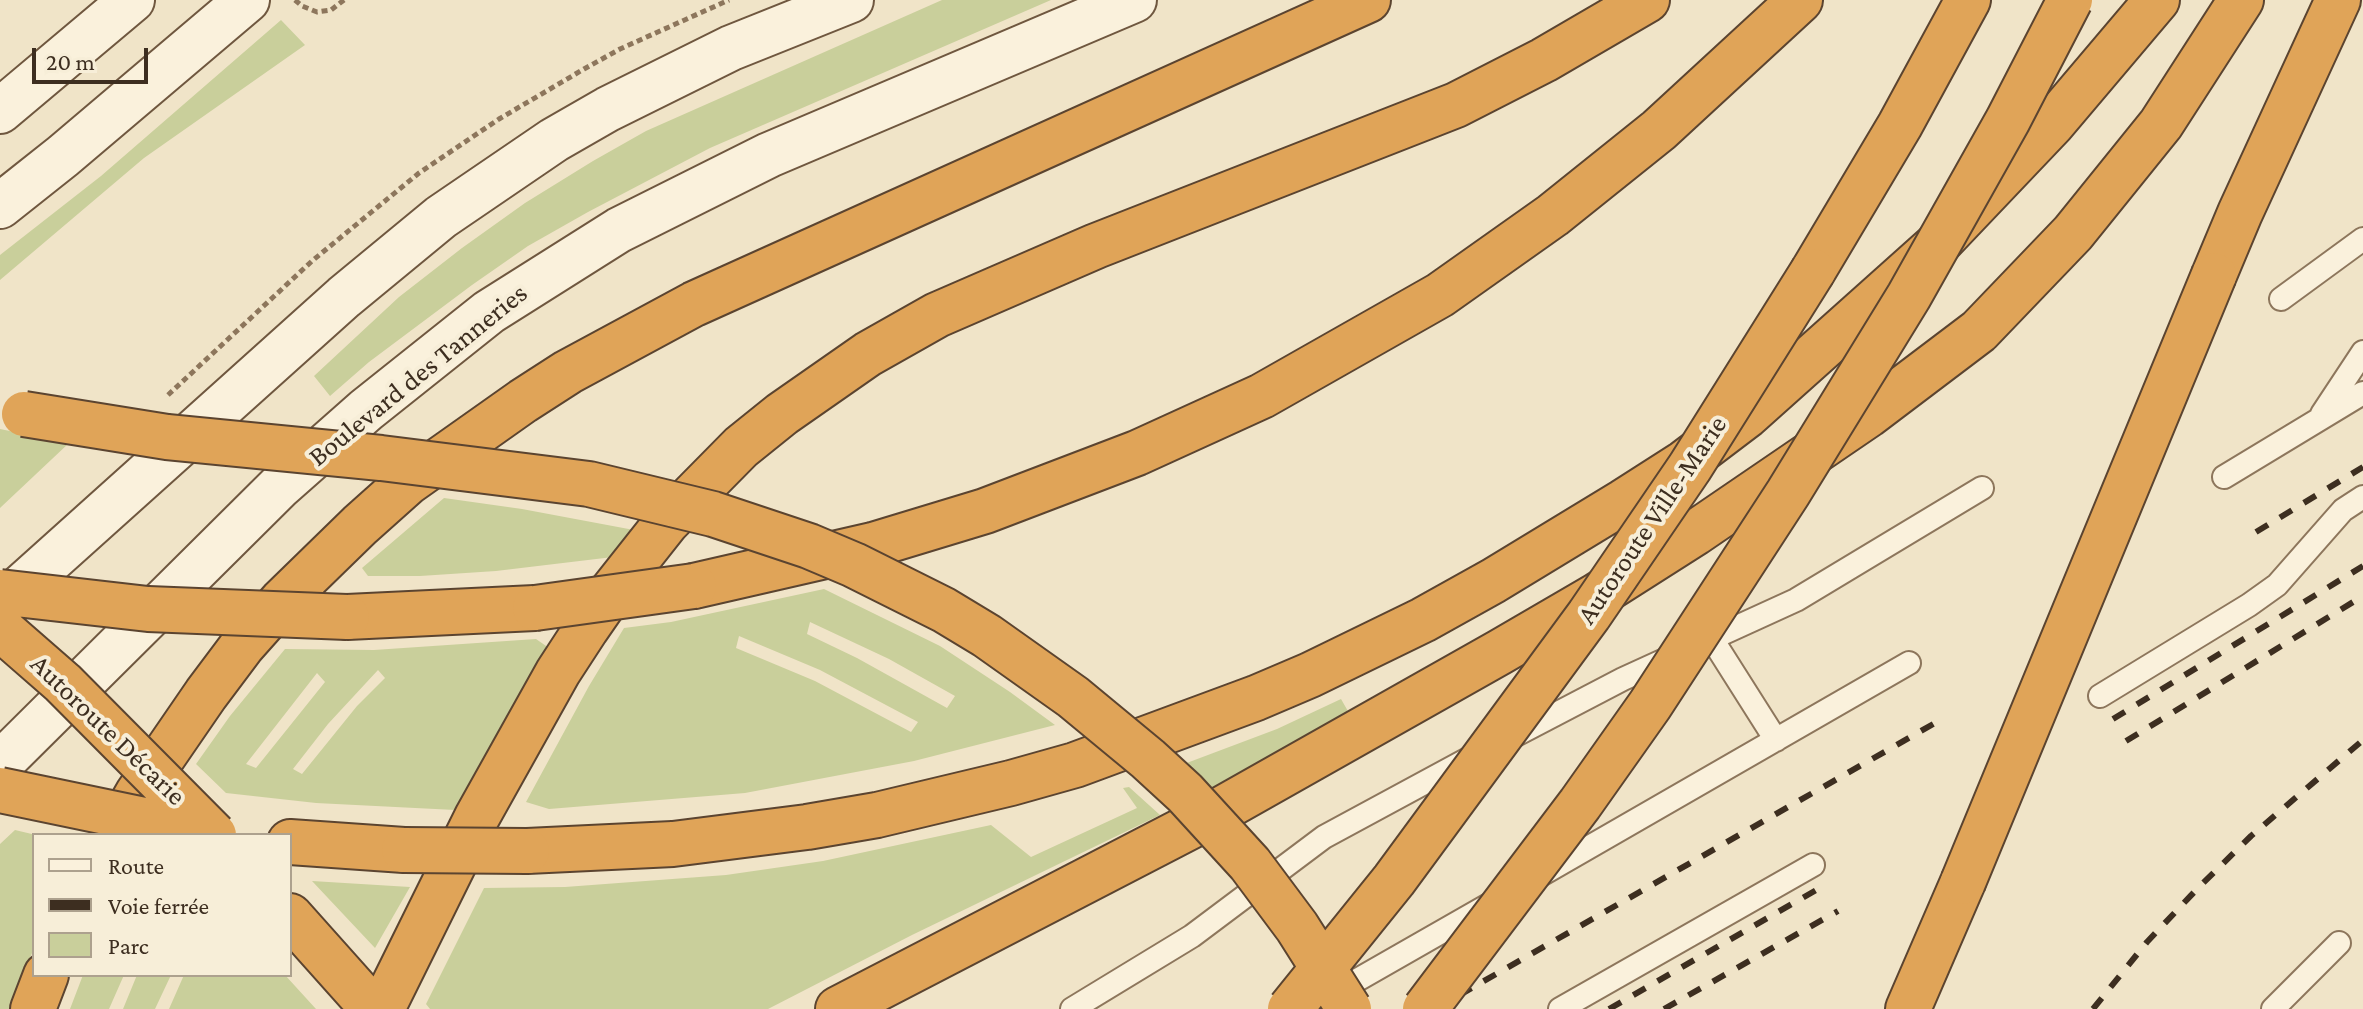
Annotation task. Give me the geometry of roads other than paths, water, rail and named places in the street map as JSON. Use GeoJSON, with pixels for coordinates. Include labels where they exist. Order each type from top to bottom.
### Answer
{"type":"FeatureCollection","features":[{"type":"Feature","properties":{"kind":"highway"},"geometry":{"type":"LineString","coordinates":[[115,833],[178,732],[242,646],[282,601],[407,483],[523,401],[568,372],[694,304],[1368,0]]}},
{"type":"Feature","properties":{"kind":"highway"},"geometry":{"type":"LineString","coordinates":[[382,1009],[477,817],[544,696],[586,629],[666,523],[731,457],[782,414],[868,354],[937,315],[1096,246],[1456,105],[1544,60],[1647,0]]}},
{"type":"Feature","properties":{"kind":"highway"},"geometry":{"type":"LineString","coordinates":[[0,592],[148,609],[347,617],[535,608],[694,586],[873,545],[985,511],[1203,425],[1286,383],[1440,295],[1553,215],[1659,130],[1800,0]]}},
{"type":"Feature","properties":{"kind":"highway","name":"Autoroute Ville-Marie"},"geometry":{"type":"LineString","coordinates":[[1290,1009],[1394,880],[1589,615],[1690,467],[1900,125],[1968,0]]}},
{"type":"Feature","properties":{"kind":"highway"},"geometry":{"type":"LineString","coordinates":[[1425,1009],[1624,743],[1788,493],[1917,282],[2008,120],[2070,0]]}},
{"type":"Feature","properties":{"kind":"highway"},"geometry":{"type":"LineString","coordinates":[[292,842],[404,850],[527,851],[673,844],[807,827],[877,815],[1075,765],[1310,675],[1423,620],[1493,581],[1684,463],[1746,416],[1935,247],[2052,124],[2157,0]]}},
{"type":"Feature","properties":{"kind":"highway"},"geometry":{"type":"LineString","coordinates":[[838,1009],[1199,822],[1451,681],[1596,596],[1868,415],[1979,331],[2073,233],[2161,124],[2241,0]]}},
{"type":"Feature","properties":{"kind":"highway"},"geometry":{"type":"LineString","coordinates":[[1908,1009],[2252,185],[2338,0]]}},
{"type":"Feature","properties":{"kind":"highway"},"geometry":{"type":"LineString","coordinates":[[12,411],[167,437],[589,484],[713,514],[809,546],[854,565],[944,610],[987,636],[1073,697],[1148,759],[1185,793],[1250,864],[1297,927],[1349,1009]]}},
{"type":"Feature","properties":{"kind":"highway","name":"Autoroute Décarie"},"geometry":{"type":"LineString","coordinates":[[0,628],[82,702],[196,831]]}},
{"type":"Feature","properties":{"kind":"highway"},"geometry":{"type":"LineString","coordinates":[[0,790],[196,831]]}},
{"type":"Feature","properties":{"kind":"highway"},"geometry":{"type":"LineString","coordinates":[[292,918],[373,1009]]}},
{"type":"Feature","properties":{"kind":"highway"},"geometry":{"type":"LineString","coordinates":[[33,1009],[45,977]]}},
{"type":"Feature","properties":{"kind":"main road"},"geometry":{"type":"LineString","coordinates":[[0,111],[132,0]]}},
{"type":"Feature","properties":{"kind":"main road"},"geometry":{"type":"LineString","coordinates":[[0,206],[247,0]]}},
{"type":"Feature","properties":{"kind":"main road"},"geometry":{"type":"LineString","coordinates":[[0,606],[344,297],[441,217],[554,140],[608,109],[731,48],[851,0]]}},
{"type":"Feature","properties":{"kind":"main road","name":"Boulevard des Tanneries"},"geometry":{"type":"LineString","coordinates":[[0,764],[280,486],[366,410],[489,312],[619,230],[769,155],[1134,0]]}},
{"type":"Feature","properties":{"kind":"lane"},"geometry":{"type":"LineString","coordinates":[[2281,299],[2363,239]]}},
{"type":"Feature","properties":{"kind":"lane"},"geometry":{"type":"LineString","coordinates":[[2313,425],[2335,398],[2363,352]]}},
{"type":"Feature","properties":{"kind":"lane"},"geometry":{"type":"LineString","coordinates":[[2224,477],[2363,393]]}},
{"type":"Feature","properties":{"kind":"lane"},"geometry":{"type":"LineString","coordinates":[[1072,1009],[1192,936],[1324,837],[1623,679],[1796,600],[1982,488]]}},
{"type":"Feature","properties":{"kind":"lane"},"geometry":{"type":"LineString","coordinates":[[2100,696],[2277,585],[2343,510],[2363,497]]}},
{"type":"Feature","properties":{"kind":"lane"},"geometry":{"type":"LineString","coordinates":[[1712,639],[1776,740]]}},
{"type":"Feature","properties":{"kind":"lane"},"geometry":{"type":"LineString","coordinates":[[1307,1009],[1909,663]]}},
{"type":"Feature","properties":{"kind":"lane"},"geometry":{"type":"LineString","coordinates":[[1560,1009],[1813,865]]}},
{"type":"Feature","properties":{"kind":"lane"},"geometry":{"type":"LineString","coordinates":[[2273,1009],[2339,943]]}},
{"type":"Feature","properties":{"kind":"railway"},"geometry":{"type":"LineString","coordinates":[[2256,532],[2363,467]]}},
{"type":"Feature","properties":{"kind":"railway"},"geometry":{"type":"LineString","coordinates":[[2113,719],[2363,566]]}},
{"type":"Feature","properties":{"kind":"railway"},"geometry":{"type":"LineString","coordinates":[[2126,741],[2363,596]]}},
{"type":"Feature","properties":{"kind":"railway"},"geometry":{"type":"LineString","coordinates":[[1435,1009],[1942,719]]}},
{"type":"Feature","properties":{"kind":"railway"},"geometry":{"type":"LineString","coordinates":[[2093,1009],[2147,942],[2198,888],[2251,836],[2363,740]]}},
{"type":"Feature","properties":{"kind":"railway"},"geometry":{"type":"LineString","coordinates":[[1609,1009],[1825,885]]}},
{"type":"Feature","properties":{"kind":"railway"},"geometry":{"type":"LineString","coordinates":[[1664,1009],[1838,911]]}}]}
